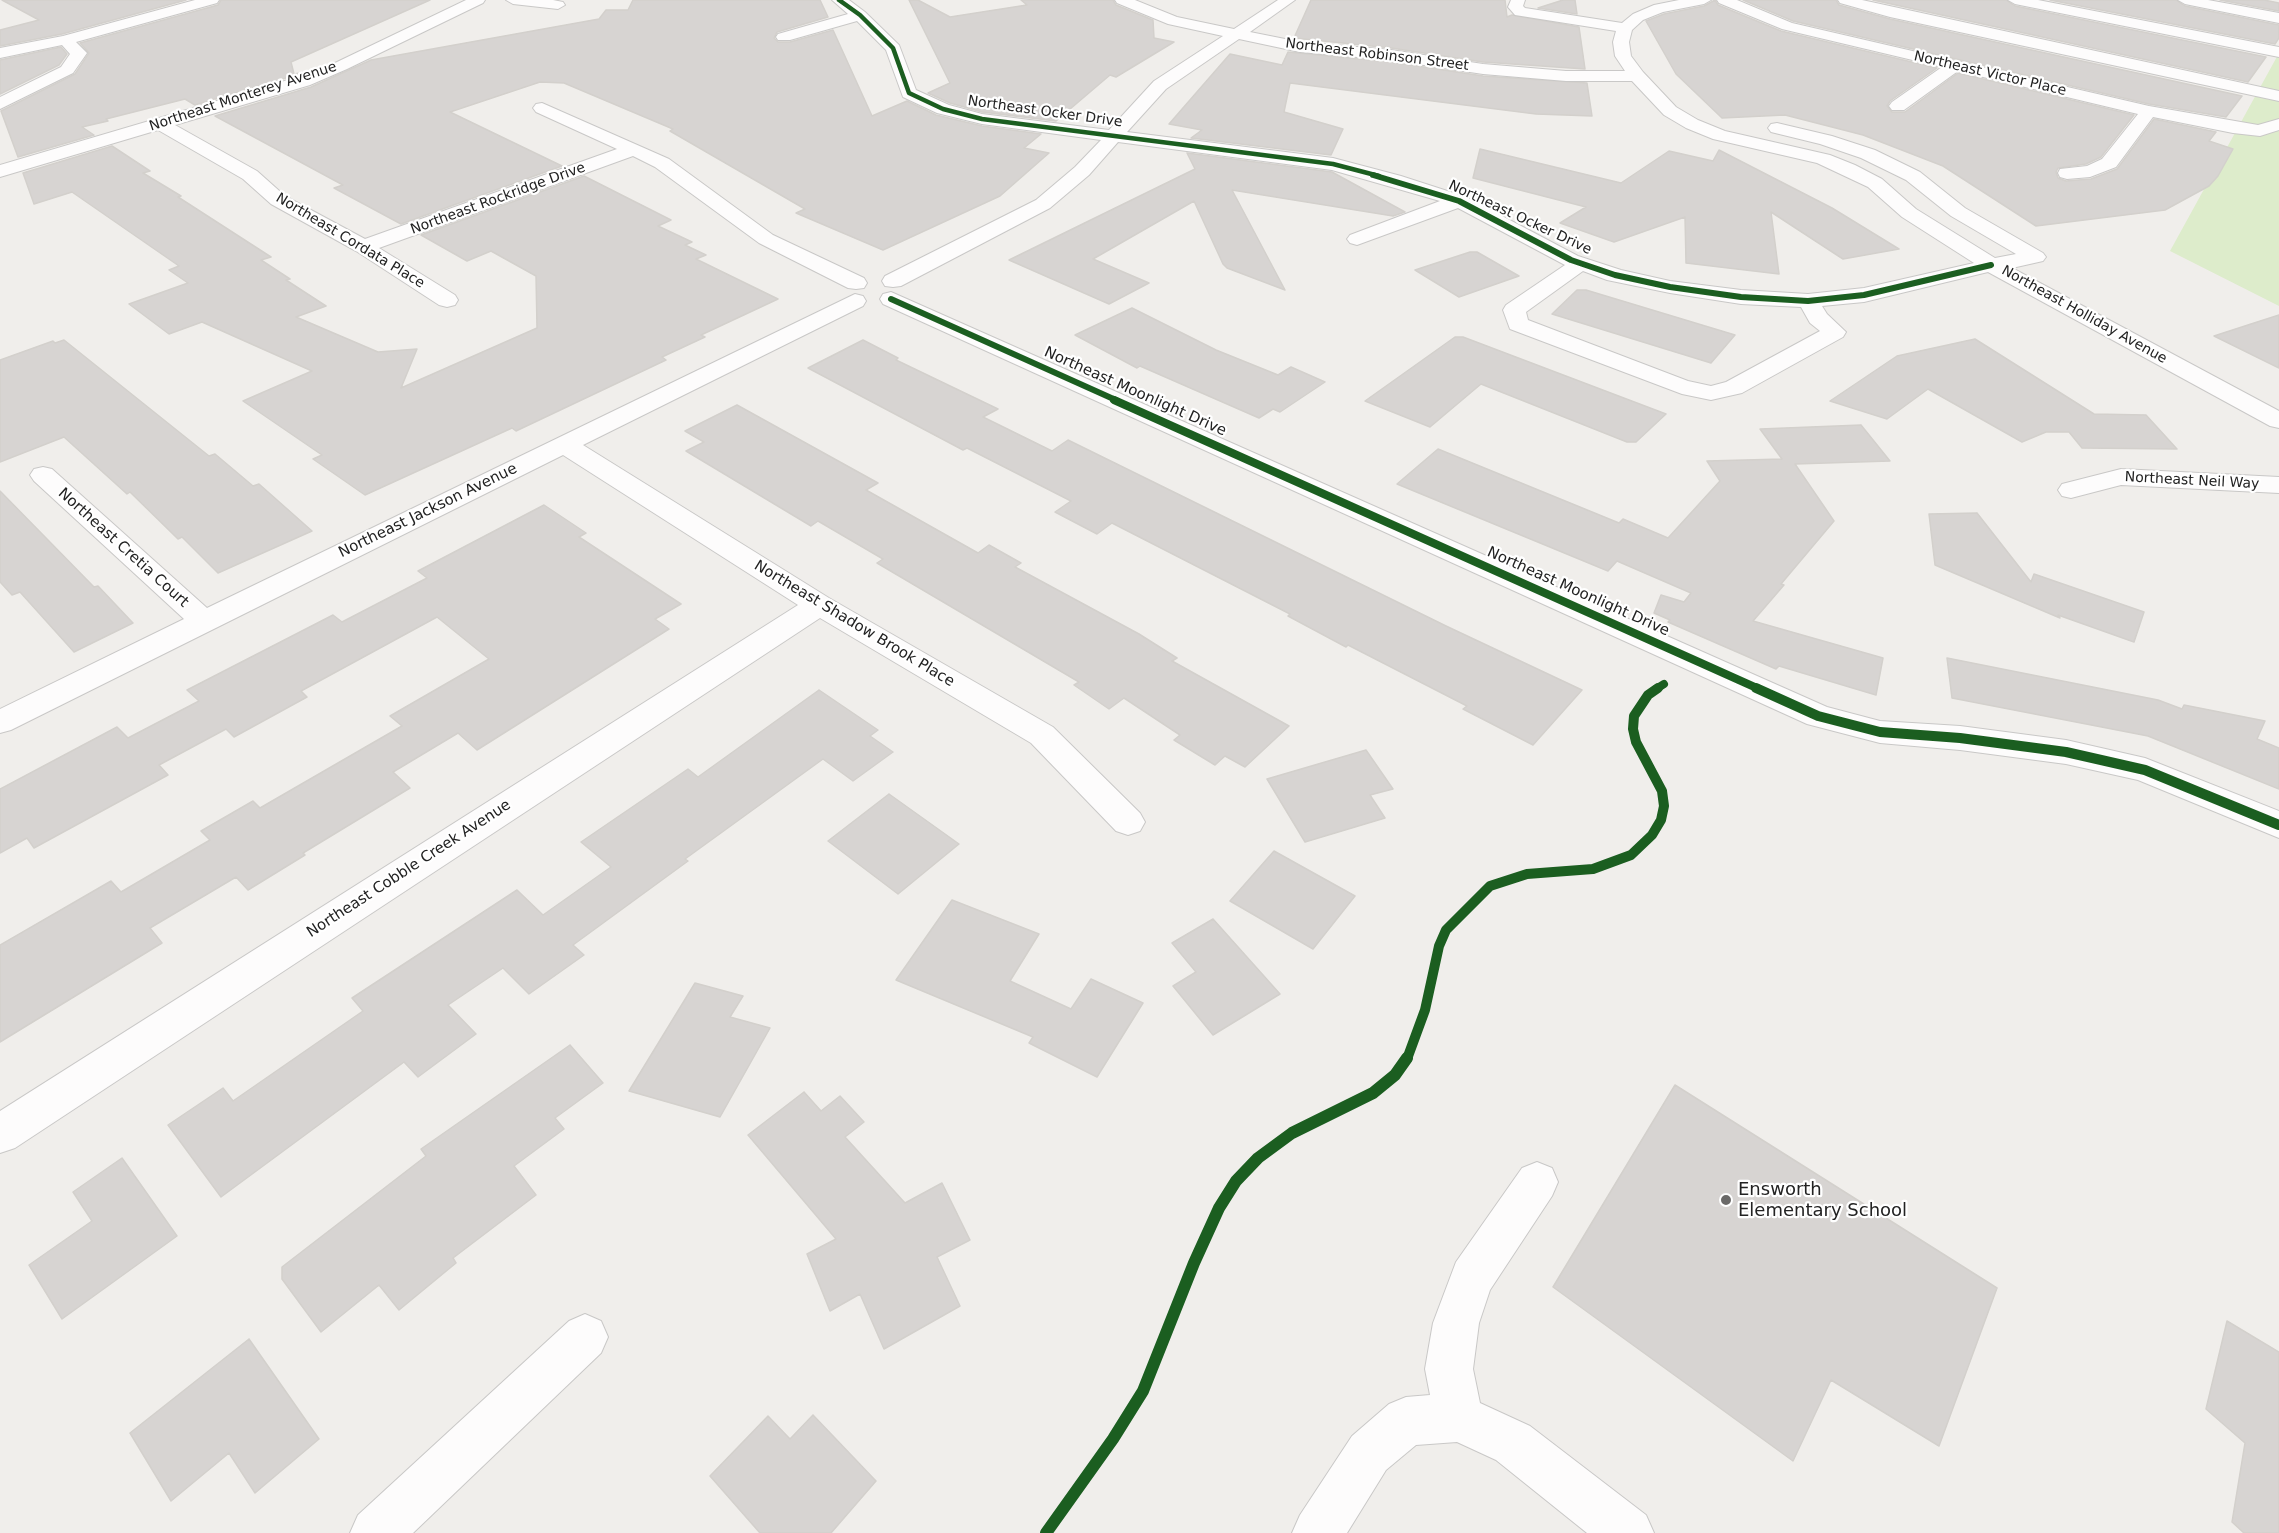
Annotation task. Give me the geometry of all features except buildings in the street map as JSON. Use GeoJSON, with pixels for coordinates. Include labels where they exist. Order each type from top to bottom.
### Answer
{"type":"FeatureCollection","features":[{"type":"Feature","properties":{"kind":"street"},"geometry":{"type":"LineString","coordinates":[[0,53],[65,40],[212,0]]}},
{"type":"Feature","properties":{"kind":"street","name":"Northeast Monterey Avenue"},"geometry":{"type":"LineString","coordinates":[[0,171],[258,96],[332,70],[478,0]]}},
{"type":"Feature","properties":{"kind":"street"},"geometry":{"type":"LineString","coordinates":[[513,0],[558,5]]}},
{"type":"Feature","properties":{"kind":"street","name":"Northeast Ocker Drive"},"geometry":{"type":"LineString","coordinates":[[839,0],[860,15],[893,48],[909,93],[943,109],[982,119],[1333,164],[1394,180],[1459,201],[1581,263],[1616,275],[1670,287],[1741,297],[1808,301],[1897,288],[1991,265],[2036,257],[1958,212],[1913,176],[1848,147]]}},
{"type":"Feature","properties":{"kind":"street","name":"Northeast Robinson Street"},"geometry":{"type":"LineString","coordinates":[[1122,0],[1173,21],[1300,47],[1391,55],[1483,69],[1566,76],[1637,76]]}},
{"type":"Feature","properties":{"kind":"street"},"geometry":{"type":"LineString","coordinates":[[542,108],[662,163],[774,244],[856,292],[871,279],[892,290],[1043,204],[1082,171],[1112,135],[1160,85],[1288,0]]}},
{"type":"Feature","properties":{"kind":"street"},"geometry":{"type":"LineString","coordinates":[[1518,0],[1515,7],[1520,12],[1533,16],[1625,28],[1638,17],[1659,8],[1704,0]]}},
{"type":"Feature","properties":{"kind":"street","name":"Northeast Victor Place"},"geometry":{"type":"LineString","coordinates":[[1724,0],[1787,26],[2149,111],[2233,128],[2260,131],[2279,124]]}},
{"type":"Feature","properties":{"kind":"street"},"geometry":{"type":"LineString","coordinates":[[1845,0],[1890,12],[2279,96]]}},
{"type":"Feature","properties":{"kind":"street"},"geometry":{"type":"LineString","coordinates":[[2016,0],[2279,52]]}},
{"type":"Feature","properties":{"kind":"street"},"geometry":{"type":"LineString","coordinates":[[2185,0],[2279,18]]}},
{"type":"Feature","properties":{"kind":"street"},"geometry":{"type":"LineString","coordinates":[[784,37],[860,15]]}},
{"type":"Feature","properties":{"kind":"street","name":"Northeast Holliday Avenue"},"geometry":{"type":"LineString","coordinates":[[1625,28],[1621,42],[1623,56],[1637,76],[1670,111],[1692,124],[1719,135],[1823,159],[1875,183],[1909,213],[1991,265],[2279,422]]}},
{"type":"Feature","properties":{"kind":"street"},"geometry":{"type":"LineString","coordinates":[[0,104],[67,70],[79,53],[65,40]]}},
{"type":"Feature","properties":{"kind":"street"},"geometry":{"type":"LineString","coordinates":[[1898,106],[1955,66]]}},
{"type":"Feature","properties":{"kind":"street"},"geometry":{"type":"LineString","coordinates":[[2067,173],[2090,171],[2109,163],[2149,111]]}},
{"type":"Feature","properties":{"kind":"street","name":"Northeast Cordata Place"},"geometry":{"type":"LineString","coordinates":[[161,124],[250,175],[278,200],[363,248],[447,300]]}},
{"type":"Feature","properties":{"kind":"street"},"geometry":{"type":"LineString","coordinates":[[1778,128],[1848,147]]}},
{"type":"Feature","properties":{"kind":"street"},"geometry":{"type":"LineString","coordinates":[[1823,159],[1848,147]]}},
{"type":"Feature","properties":{"kind":"street","name":"Northeast Rockridge Drive"},"geometry":{"type":"LineString","coordinates":[[363,248],[633,150]]}},
{"type":"Feature","properties":{"kind":"street"},"geometry":{"type":"LineString","coordinates":[[1357,239],[1459,201]]}},
{"type":"Feature","properties":{"kind":"street"},"geometry":{"type":"LineString","coordinates":[[1581,263],[1514,310],[1518,324],[1682,387],[1711,393],[1734,388],[1835,332],[1818,318],[1808,301]]}},
{"type":"Feature","properties":{"kind":"street","name":"Northeast Moonlight Drive"},"geometry":{"type":"LineString","coordinates":[[892,290],[1818,716],[1880,732],[1960,738],[2066,752],[2145,770],[2279,825]]}},
{"type":"Feature","properties":{"kind":"street","name":"Northeast Jackson Avenue"},"geometry":{"type":"LineString","coordinates":[[0,722],[565,444],[856,292]]}},
{"type":"Feature","properties":{"kind":"street","name":"Northeast Shadow Brook Place"},"geometry":{"type":"LineString","coordinates":[[565,444],[819,605],[1042,735],[1128,822]]}},
{"type":"Feature","properties":{"kind":"street","name":"Northeast Cretia Court"},"geometry":{"type":"LineString","coordinates":[[43,475],[204,621]]}},
{"type":"Feature","properties":{"kind":"street","name":"Northeast Neil Way"},"geometry":{"type":"LineString","coordinates":[[2071,490],[2121,477],[2279,485]]}},
{"type":"Feature","properties":{"kind":"street","name":"Northeast Cobble Creek Avenue"},"geometry":{"type":"LineString","coordinates":[[0,1134],[819,605]]}},
{"type":"Feature","properties":{"kind":"street"},"geometry":{"type":"LineString","coordinates":[[1459,1418],[1449,1369],[1456,1323],[1472,1278],[1537,1182]]}},
{"type":"Feature","properties":{"kind":"street"},"geometry":{"type":"LineString","coordinates":[[375,1533],[585,1337]]}},
{"type":"Feature","properties":{"kind":"street"},"geometry":{"type":"LineString","coordinates":[[1318,1533],[1369,1453],[1407,1421],[1459,1418],[1513,1443],[1628,1533]]}},
{"type":"Feature","properties":{"kind":"green space"},"geometry":{"type":"Polygon","coordinates":[[[2279,53],[2279,306],[2170,251],[2279,53]]]}},
{"type":"Feature","properties":{"kind":"cycle path"},"geometry":{"type":"LineString","coordinates":[[839,0],[860,15],[893,48],[909,93],[943,109],[982,119],[1333,164],[1394,180],[1459,201],[1571,260],[1615,275],[1670,287],[1741,297],[1808,301],[1864,295],[1991,265]]}},
{"type":"Feature","properties":{"kind":"cycle path"},"geometry":{"type":"LineString","coordinates":[[891,299],[1818,716],[1880,732],[1960,738],[2066,752],[2145,770],[2279,825]]}},
{"type":"Feature","properties":{"kind":"cycle path"},"geometry":{"type":"LineString","coordinates":[[1046,1533],[1113,1439],[1143,1391],[1194,1263],[1219,1208],[1236,1181],[1258,1158],[1292,1133],[1373,1093],[1395,1075],[1407,1059],[1425,1010],[1439,946],[1446,930],[1457,917],[1490,886],[1527,874],[1593,869],[1631,855],[1652,835],[1661,820],[1664,806],[1662,791],[1636,742],[1633,729],[1634,716],[1648,695],[1664,684]]}},
{"type":"Feature","properties":{"kind":"place","name":"Ensworth Elementary School"},"geometry":{"type":"Point","coordinates":[1726,1200]}}]}
